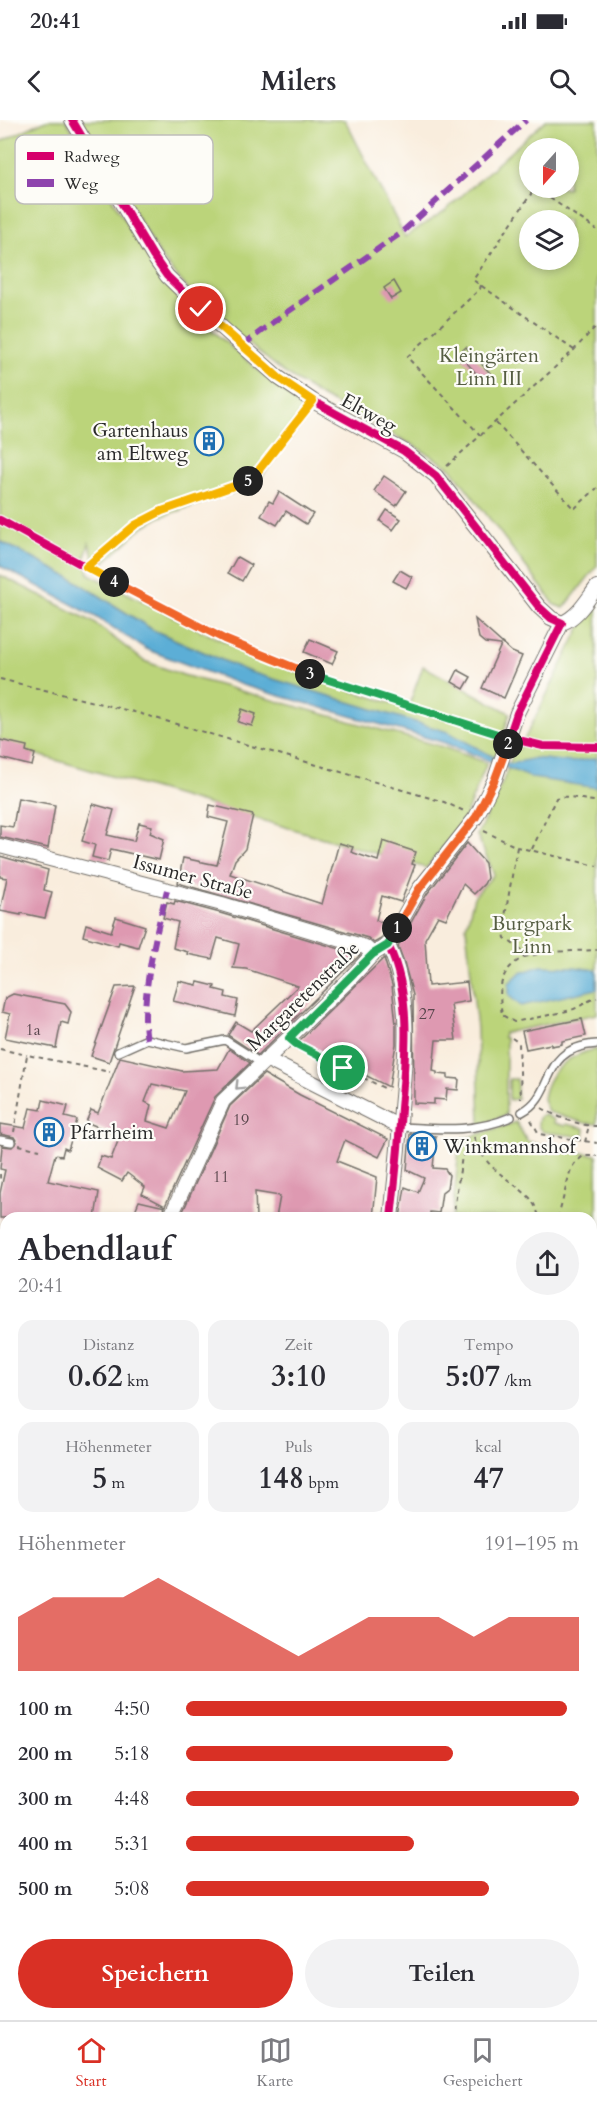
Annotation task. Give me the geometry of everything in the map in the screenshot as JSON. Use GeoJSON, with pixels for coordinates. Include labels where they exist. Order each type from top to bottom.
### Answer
{"type":"FeatureCollection","features":[{"type":"Feature","properties":{"kind":"street","name":"Eltweg"},"geometry":{"type":"LineString","coordinates":[[72,120],[81,135]]}},
{"type":"Feature","properties":{"kind":"street","name":"Eltweg"},"geometry":{"type":"LineString","coordinates":[[122,204],[167,276],[201,309],[279,378],[313,401],[404,451],[436,476],[539,607],[551,618],[562,623]]}},
{"type":"Feature","properties":{"kind":"street"},"geometry":{"type":"LineString","coordinates":[[562,623],[570,620],[577,613],[597,586]]}},
{"type":"Feature","properties":{"kind":"street","name":"Margaretenstraße"},"geometry":{"type":"LineString","coordinates":[[173,1212],[223,1101],[373,954],[388,945],[419,889],[473,821],[495,779],[517,713],[562,623]]}},
{"type":"Feature","properties":{"kind":"street","name":"Issumer Straße"},"geometry":{"type":"LineString","coordinates":[[0,846],[222,904],[365,947],[373,954]]}},
{"type":"Feature","properties":{"kind":"street"},"geometry":{"type":"LineString","coordinates":[[388,945],[396,963],[405,1018],[406,1054],[392,1212]]}},
{"type":"Feature","properties":{"kind":"street"},"geometry":{"type":"LineString","coordinates":[[264,1061],[400,1126]]}},
{"type":"Feature","properties":{"kind":"lane"},"geometry":{"type":"LineString","coordinates":[[0,520],[86,567],[135,525],[162,511],[251,480],[313,401]]}},
{"type":"Feature","properties":{"kind":"lane"},"geometry":{"type":"LineString","coordinates":[[118,1052],[147,1039],[186,1048],[225,1040],[264,1061]]}},
{"type":"Feature","properties":{"kind":"lane"},"geometry":{"type":"LineString","coordinates":[[522,1112],[536,1102],[551,1068],[561,1056],[585,1044],[597,1044]]}},
{"type":"Feature","properties":{"kind":"lane"},"geometry":{"type":"LineString","coordinates":[[400,1126],[450,1130],[474,1128],[510,1118]]}},
{"type":"Feature","properties":{"kind":"lane"},"geometry":{"type":"LineString","coordinates":[[0,1140],[11,1142]]}},
{"type":"Feature","properties":{"kind":"path"},"geometry":{"type":"LineString","coordinates":[[574,350],[473,280],[536,188],[597,230]]}},
{"type":"Feature","properties":{"kind":"path"},"geometry":{"type":"LineString","coordinates":[[481,285],[480,289],[407,357],[481,436]]}},
{"type":"Feature","properties":{"kind":"path"},"geometry":{"type":"LineString","coordinates":[[436,476],[574,350],[597,325]]}},
{"type":"Feature","properties":{"kind":"path"},"geometry":{"type":"LineString","coordinates":[[496,422],[574,509],[597,488]]}},
{"type":"Feature","properties":{"kind":"path"},"geometry":{"type":"LineString","coordinates":[[86,567],[224,639],[287,666],[509,740],[543,746],[597,747]]}},
{"type":"Feature","properties":{"kind":"path"},"geometry":{"type":"LineString","coordinates":[[0,679],[138,713],[444,802],[517,847],[597,866]]}},
{"type":"Feature","properties":{"kind":"path"},"geometry":{"type":"LineString","coordinates":[[532,849],[556,798],[565,795],[584,801],[597,801]]}},
{"type":"Feature","properties":{"kind":"path"},"geometry":{"type":"LineString","coordinates":[[517,847],[503,928],[505,938],[521,950],[524,957]]}},
{"type":"Feature","properties":{"kind":"path"},"geometry":{"type":"LineString","coordinates":[[597,950],[549,952],[524,957],[510,966],[504,975],[500,989],[502,1015],[514,1022],[571,1010],[597,998]]}},
{"type":"Feature","properties":{"kind":"path"},"geometry":{"type":"LineString","coordinates":[[289,1038],[296,1044],[390,1091],[403,1092]]}},
{"type":"Feature","properties":{"kind":"path"},"geometry":{"type":"LineString","coordinates":[[0,1049],[110,1072]]}},
{"type":"Feature","properties":{"kind":"path"},"geometry":{"type":"LineString","coordinates":[[27,1055],[11,1142],[40,1150]]}},
{"type":"Feature","properties":{"kind":"path"},"geometry":{"type":"LineString","coordinates":[[536,1102],[558,1117],[597,1126]]}},
{"type":"Feature","properties":{"kind":"path"},"geometry":{"type":"LineString","coordinates":[[585,1142],[589,1125]]}},
{"type":"Feature","properties":{"kind":"path"},"geometry":{"type":"LineString","coordinates":[[474,1128],[476,1143],[481,1154],[500,1175],[530,1198],[537,1212]]}},
{"type":"Feature","properties":{"kind":"path"},"geometry":{"type":"LineString","coordinates":[[454,1212],[462,1156],[476,1143]]}},
{"type":"Feature","properties":{"kind":"path"},"geometry":{"type":"LineString","coordinates":[[560,1212],[574,1164],[583,1156],[597,1156]]}},
{"type":"Feature","properties":{"kind":"path"},"geometry":{"type":"LineString","coordinates":[[0,1174],[0,1182]]}},
{"type":"Feature","properties":{"kind":"green space"},"geometry":{"type":"Polygon","coordinates":[[[46,120],[66,120],[75,135],[15,135],[15,204],[115,204],[154,264],[189,307],[233,348],[310,412],[259,480],[237,491],[160,517],[143,527],[97,569],[89,543],[85,558],[89,574],[212,636],[310,678],[408,708],[423,666],[510,713],[498,759],[247,671],[153,630],[78,582],[0,541],[0,142],[46,120]]]}},
{"type":"Feature","properties":{"kind":"green space","name":"Kleingärten Linn III"},"geometry":{"type":"Polygon","coordinates":[[[79,120],[345,120],[405,237],[446,210],[519,144],[519,198],[579,198],[579,138],[526,138],[546,120],[597,120],[597,566],[564,608],[555,605],[451,468],[415,446],[322,397],[283,372],[203,306],[163,260],[129,204],[213,204],[213,135],[88,135],[79,120]]]}},
{"type":"Feature","properties":{"kind":"green space"},"geometry":{"type":"Polygon","coordinates":[[[0,575],[93,622],[144,661],[183,675],[443,747],[487,763],[462,824],[426,868],[11,747],[12,743],[0,740],[0,575]]]}},
{"type":"Feature","properties":{"kind":"green space","name":"Burgpark Linn"},"geometry":{"type":"Polygon","coordinates":[[[597,600],[597,1014],[504,1033],[503,1037],[506,1039],[506,1115],[480,1125],[477,1029],[466,927],[474,897],[494,874],[477,835],[503,781],[514,751],[520,748],[580,628],[597,600]]]}},
{"type":"Feature","properties":{"kind":"green space"},"geometry":{"type":"Polygon","coordinates":[[[597,1049],[597,1124],[585,1123],[548,1112],[543,1099],[549,1080],[555,1072],[569,1059],[597,1049]]]}},
{"type":"Feature","properties":{"kind":"green space"},"geometry":{"type":"Polygon","coordinates":[[[509,1079],[517,1079],[517,1099],[509,1100],[509,1079]]]}},
{"type":"Feature","properties":{"kind":"green space"},"geometry":{"type":"Polygon","coordinates":[[[544,1114],[554,1120],[554,1123],[583,1128],[584,1137],[543,1132],[538,1123],[540,1116],[544,1114]]]}},
{"type":"Feature","properties":{"kind":"green space"},"geometry":{"type":"Polygon","coordinates":[[[516,1122],[527,1141],[553,1149],[597,1155],[597,1212],[453,1212],[459,1149],[462,1148],[463,1137],[470,1137],[516,1122]]]}},
{"type":"Feature","properties":{"kind":"water"},"geometry":{"type":"Polygon","coordinates":[[[0,541],[78,582],[153,630],[247,671],[448,732],[510,764],[535,758],[571,762],[597,758],[597,788],[532,778],[445,743],[242,685],[148,650],[96,617],[0,566],[0,541]]]}},
{"type":"Feature","properties":{"kind":"water"},"geometry":{"type":"Polygon","coordinates":[[[541,966],[597,970],[597,989],[521,1006],[509,996],[509,983],[520,973],[541,966]]]}},
{"type":"Feature","properties":{"kind":"building"},"geometry":{"type":"Polygon","coordinates":[[[394,281],[401,293],[391,299],[384,288],[394,281]]]}},
{"type":"Feature","properties":{"kind":"building"},"geometry":{"type":"Polygon","coordinates":[[[466,347],[490,373],[482,380],[459,354],[466,347]]]}},
{"type":"Feature","properties":{"kind":"building"},"geometry":{"type":"Polygon","coordinates":[[[384,476],[406,491],[396,506],[374,491],[384,476]]]}},
{"type":"Feature","properties":{"kind":"building"},"geometry":{"type":"Polygon","coordinates":[[[279,492],[313,514],[306,524],[286,511],[277,525],[261,516],[269,501],[273,503],[279,492]]]}},
{"type":"Feature","properties":{"kind":"building"},"geometry":{"type":"Polygon","coordinates":[[[387,510],[401,519],[393,530],[380,521],[387,510]]]}},
{"type":"Feature","properties":{"kind":"building"},"geometry":{"type":"Polygon","coordinates":[[[237,557],[251,565],[242,581],[228,573],[237,557]]]}},
{"type":"Feature","properties":{"kind":"building"},"geometry":{"type":"Polygon","coordinates":[[[400,570],[412,577],[406,588],[393,581],[400,570]]]}},
{"type":"Feature","properties":{"kind":"building"},"geometry":{"type":"Polygon","coordinates":[[[475,619],[512,652],[522,656],[504,698],[482,688],[501,645],[485,643],[479,638],[475,619]]]}},
{"type":"Feature","properties":{"kind":"building"},"geometry":{"type":"Polygon","coordinates":[[[310,639],[338,651],[332,664],[304,652],[310,639]]]}},
{"type":"Feature","properties":{"kind":"building"},"geometry":{"type":"Polygon","coordinates":[[[458,670],[471,677],[464,689],[452,682],[458,670]]]}},
{"type":"Feature","properties":{"kind":"building"},"geometry":{"type":"Polygon","coordinates":[[[242,709],[256,714],[252,726],[238,722],[242,709]]]}},
{"type":"Feature","properties":{"kind":"building"},"geometry":{"type":"Polygon","coordinates":[[[0,740],[27,746],[26,751],[35,754],[32,766],[0,758],[0,740]]]}},
{"type":"Feature","properties":{"kind":"building"},"geometry":{"type":"Polygon","coordinates":[[[18,798],[55,805],[48,848],[0,837],[0,825],[13,827],[18,798]]]}},
{"type":"Feature","properties":{"kind":"building"},"geometry":{"type":"Polygon","coordinates":[[[93,804],[114,810],[107,835],[134,841],[139,823],[152,826],[150,833],[164,839],[159,860],[111,849],[108,861],[92,857],[95,845],[82,841],[93,804]]]}},
{"type":"Feature","properties":{"kind":"building"},"geometry":{"type":"Polygon","coordinates":[[[210,805],[253,815],[245,849],[235,860],[230,874],[322,904],[339,843],[353,847],[351,852],[378,861],[383,841],[416,852],[412,864],[415,865],[401,902],[382,896],[376,920],[388,926],[381,939],[374,943],[368,938],[178,883],[183,858],[217,865],[228,822],[208,817],[210,805]]]}},
{"type":"Feature","properties":{"kind":"building"},"geometry":{"type":"Polygon","coordinates":[[[467,843],[485,863],[487,878],[474,894],[463,884],[446,919],[438,916],[425,939],[428,986],[467,982],[469,1001],[451,1004],[456,1040],[436,1040],[433,1071],[437,1074],[448,1075],[448,1078],[459,1079],[458,1090],[447,1089],[446,1100],[434,1099],[434,1104],[414,1103],[413,995],[398,946],[427,894],[467,843]]]}},
{"type":"Feature","properties":{"kind":"building"},"geometry":{"type":"Polygon","coordinates":[[[0,856],[48,870],[44,890],[52,892],[45,918],[0,911],[7,878],[0,877],[0,856]]]}},
{"type":"Feature","properties":{"kind":"building"},"geometry":{"type":"Polygon","coordinates":[[[175,901],[360,955],[258,1055],[228,1035],[236,1022],[251,1031],[298,986],[246,969],[233,968],[239,944],[218,938],[212,959],[187,954],[188,952],[173,948],[178,922],[163,918],[167,902],[174,904],[175,901]]]}},
{"type":"Feature","properties":{"kind":"building"},"geometry":{"type":"Polygon","coordinates":[[[116,917],[145,926],[138,947],[119,942],[118,946],[83,936],[86,924],[111,932],[116,917]]]}},
{"type":"Feature","properties":{"kind":"building"},"geometry":{"type":"Polygon","coordinates":[[[384,958],[392,985],[396,1025],[396,1044],[389,1087],[298,1042],[384,958]]]}},
{"type":"Feature","properties":{"kind":"building"},"geometry":{"type":"Polygon","coordinates":[[[179,981],[197,985],[198,982],[215,986],[214,989],[226,992],[225,997],[238,1000],[235,1016],[173,1001],[179,981]]]}},
{"type":"Feature","properties":{"kind":"building"},"geometry":{"type":"Polygon","coordinates":[[[135,986],[109,1062],[91,1056],[116,987],[135,986]]]}},
{"type":"Feature","properties":{"kind":"building"},"geometry":{"type":"Polygon","coordinates":[[[13,994],[65,1004],[71,1012],[68,1024],[61,1022],[56,1048],[5,1038],[10,1014],[2,1012],[5,998],[13,994]]]}},
{"type":"Feature","properties":{"kind":"building"},"geometry":{"type":"Polygon","coordinates":[[[582,1019],[586,1036],[562,1041],[562,1044],[526,1049],[522,1031],[582,1019]]]}},
{"type":"Feature","properties":{"kind":"building"},"geometry":{"type":"Polygon","coordinates":[[[229,1049],[250,1063],[215,1097],[165,1206],[142,1194],[145,1187],[127,1173],[122,1181],[97,1168],[101,1156],[111,1159],[120,1136],[86,1122],[91,1110],[98,1113],[120,1057],[182,1071],[218,1069],[229,1049]],[[152,1084],[145,1102],[151,1105],[147,1121],[169,1128],[185,1091],[152,1084]]]}},
{"type":"Feature","properties":{"kind":"building"},"geometry":{"type":"Polygon","coordinates":[[[264,1074],[300,1095],[388,1139],[379,1157],[345,1140],[337,1161],[377,1177],[374,1212],[277,1212],[280,1196],[255,1192],[256,1212],[183,1212],[230,1106],[264,1074]]]}},
{"type":"Feature","properties":{"kind":"building"},"geometry":{"type":"Polygon","coordinates":[[[43,1100],[68,1106],[65,1117],[77,1120],[68,1150],[64,1148],[62,1156],[55,1155],[48,1181],[99,1192],[96,1212],[0,1212],[0,1193],[5,1170],[0,1169],[2,1146],[12,1147],[17,1142],[14,1137],[0,1134],[0,1124],[25,1128],[30,1108],[41,1110],[43,1100]]]}},
{"type":"Feature","properties":{"kind":"building"},"geometry":{"type":"Polygon","coordinates":[[[410,1134],[436,1136],[433,1168],[445,1169],[449,1175],[447,1188],[442,1192],[439,1212],[401,1212],[405,1187],[418,1192],[424,1178],[407,1170],[410,1134]]]}},
{"type":"Feature","properties":{"kind":"building"},"geometry":{"type":"Polygon","coordinates":[[[139,1201],[165,1207],[163,1212],[134,1212],[139,1201]]]}},
{"type":"Feature","properties":{"kind":"marked path"},"geometry":{"type":"LineString","coordinates":[[242,346],[401,233],[526,120]]}},
{"type":"Feature","properties":{"kind":"marked path"},"geometry":{"type":"LineString","coordinates":[[147,1039],[145,1024],[147,986],[167,890]]}},
{"type":"Feature","properties":{"kind":"cycle path"},"geometry":{"type":"LineString","coordinates":[[72,120],[81,135]]}},
{"type":"Feature","properties":{"kind":"cycle path"},"geometry":{"type":"LineString","coordinates":[[122,204],[167,276],[201,309],[279,378],[313,401],[404,451],[436,476],[539,607],[551,618],[562,623],[517,713],[495,779],[476,817],[419,889],[388,945],[401,984],[405,1025],[404,1067],[392,1212]]}},
{"type":"Feature","properties":{"kind":"cycle path"},"geometry":{"type":"LineString","coordinates":[[0,520],[86,567],[135,525],[162,511],[251,480],[313,401]]}},
{"type":"Feature","properties":{"kind":"cycle path"},"geometry":{"type":"LineString","coordinates":[[510,738],[543,746],[597,747]]}},
{"type":"Feature","properties":{"kind":"place","name":"Gartenhaus am Eltweg"},"geometry":{"type":"Point","coordinates":[209,441]}},
{"type":"Feature","properties":{"kind":"place","name":"Pfarrheim"},"geometry":{"type":"Point","coordinates":[49,1132]}},
{"type":"Feature","properties":{"kind":"place","name":"Winkmannshof"},"geometry":{"type":"Point","coordinates":[422,1146]}},
{"type":"Feature","properties":{"kind":"route"},"geometry":{"type":"LineString","coordinates":[[201,309],[279,378],[313,401],[251,480],[162,511],[135,525],[86,567],[224,639],[287,666],[510,738],[495,779],[476,817],[419,889],[388,945],[373,954],[289,1038],[296,1044],[343,1068]]}}]}
